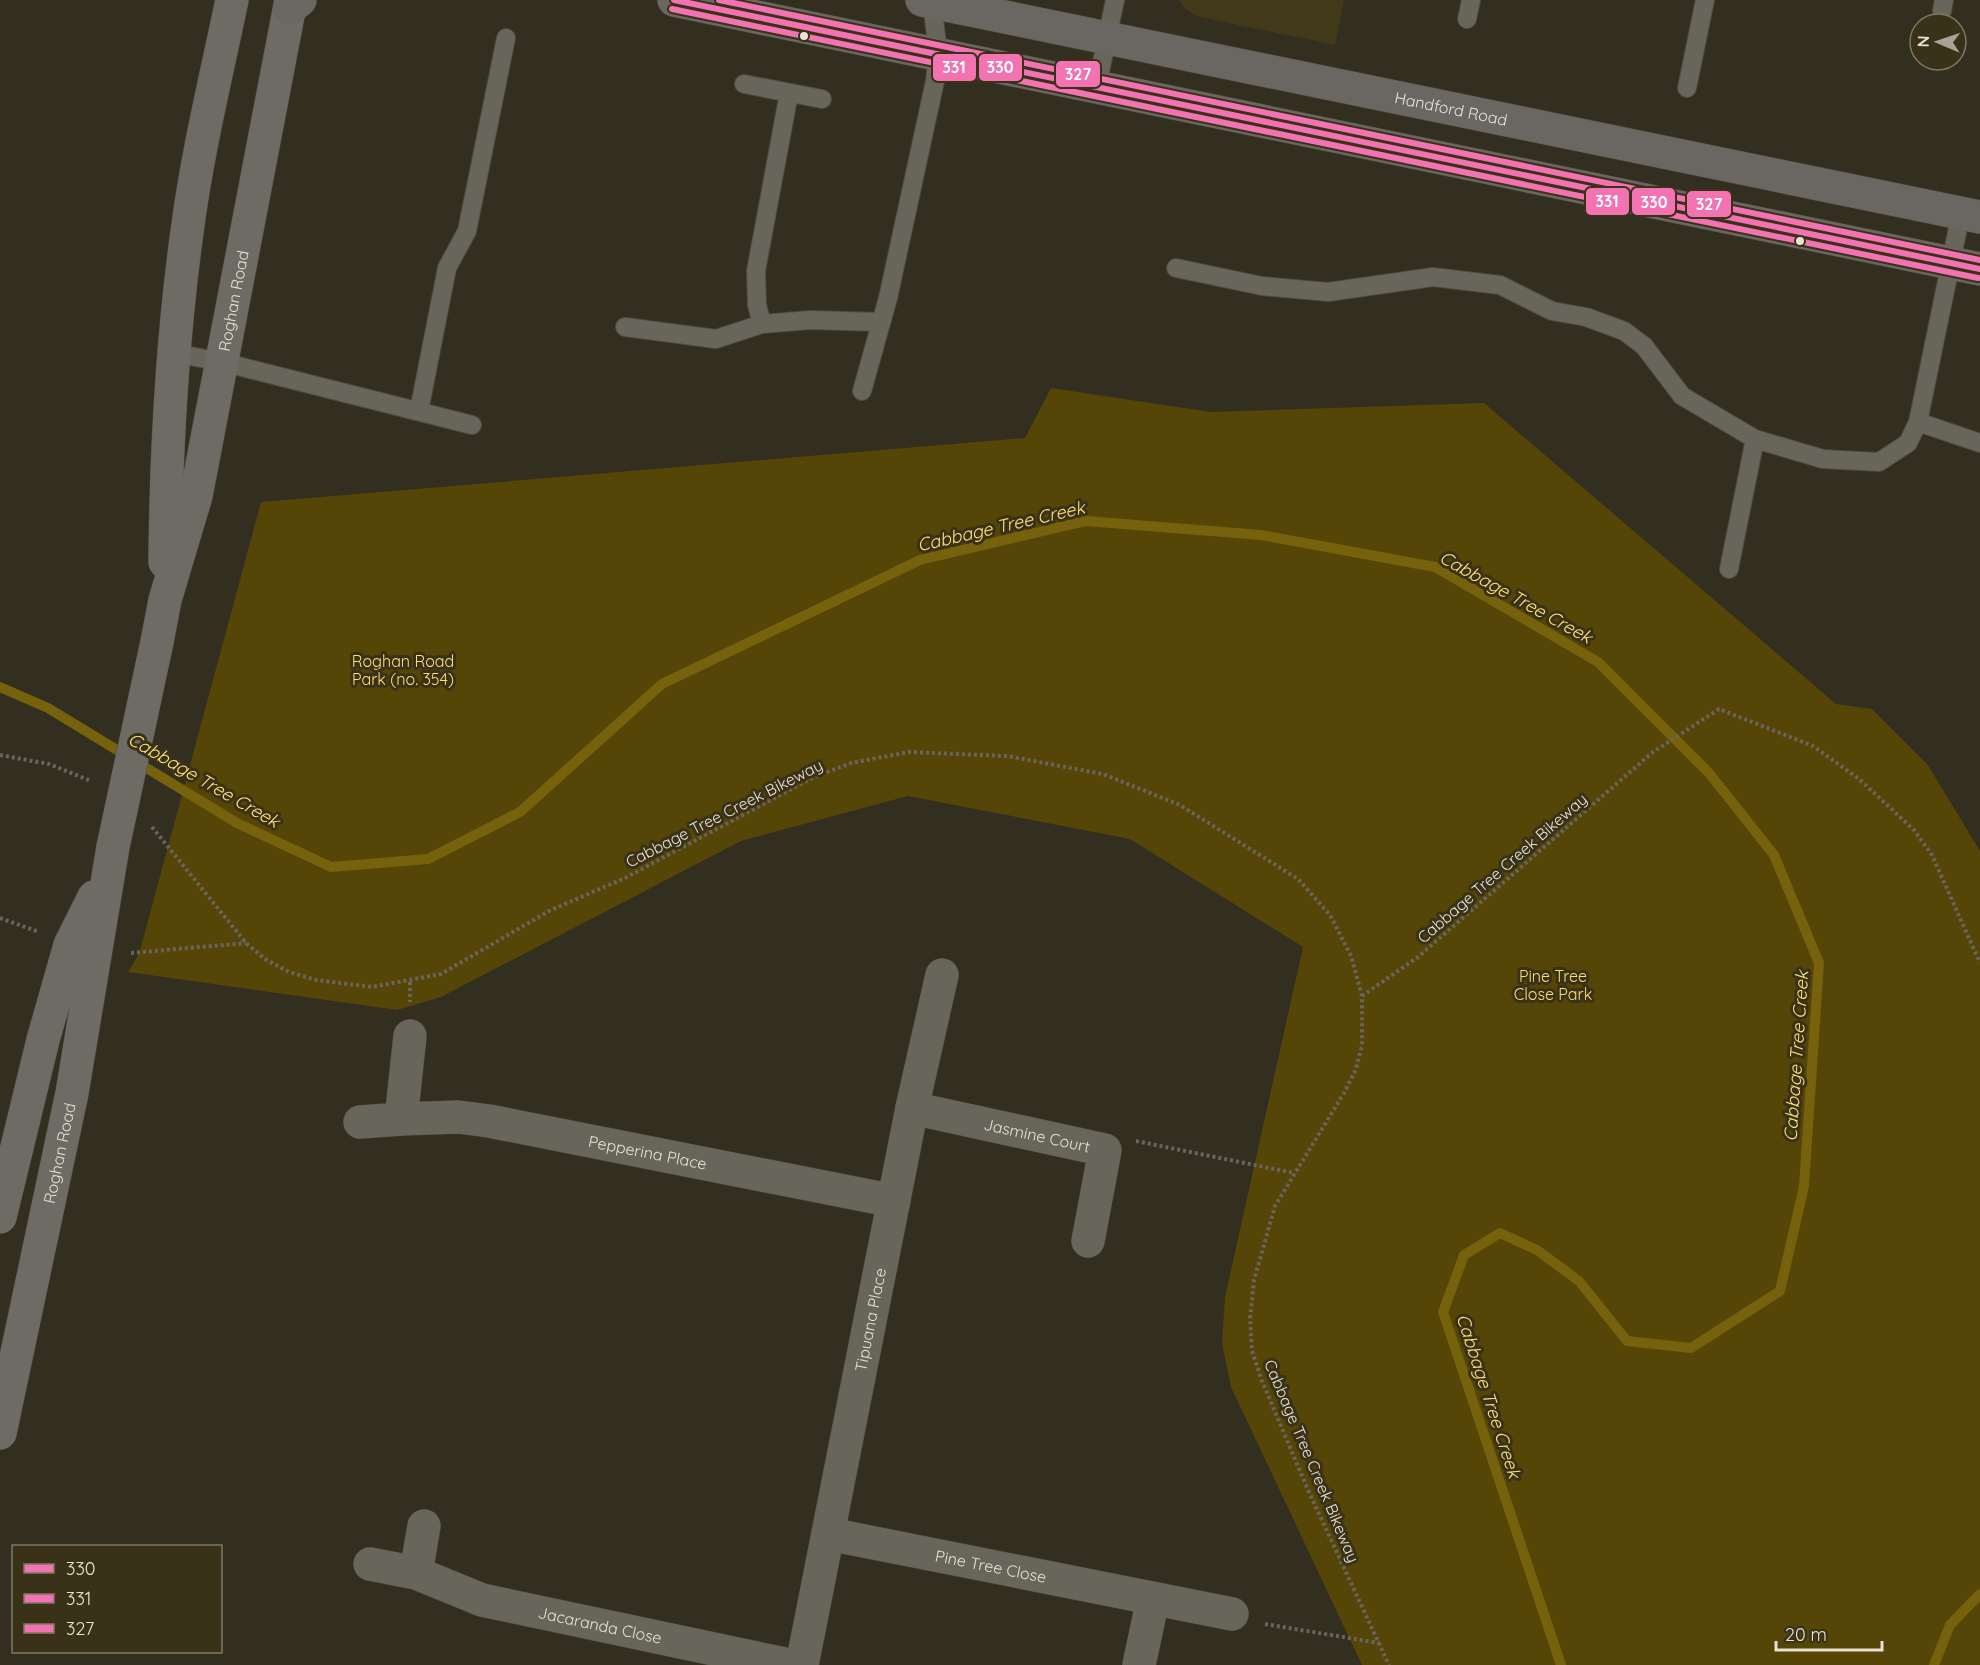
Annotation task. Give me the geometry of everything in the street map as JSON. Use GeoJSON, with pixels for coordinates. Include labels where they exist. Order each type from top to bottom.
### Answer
{"type":"FeatureCollection","features":[{"type":"Feature","properties":{"kind":"main road","name":"Roghan Road"},"geometry":{"type":"LineString","coordinates":[[165,600],[166,488],[174,353],[193,191],[232,0]]}},
{"type":"Feature","properties":{"kind":"main road"},"geometry":{"type":"LineString","coordinates":[[674,0],[1097,86],[1373,146],[1966,266]]}},
{"type":"Feature","properties":{"kind":"main road","name":"Handford Road"},"geometry":{"type":"LineString","coordinates":[[927,1],[1107,37],[1215,62],[1970,215]]}},
{"type":"Feature","properties":{"kind":"main road","name":"Roghan Road"},"geometry":{"type":"LineString","coordinates":[[0,1433],[72,1093],[110,859],[165,600],[196,496],[294,2]]}},
{"type":"Feature","properties":{"kind":"main road","name":"Roghan Road"},"geometry":{"type":"LineString","coordinates":[[0,1217],[43,1040],[70,945],[110,859]]}},
{"type":"Feature","properties":{"kind":"street","name":"Tipuana Place"},"geometry":{"type":"LineString","coordinates":[[802,1665],[912,1108],[942,975]]}},
{"type":"Feature","properties":{"kind":"street"},"geometry":{"type":"LineString","coordinates":[[401,1119],[410,1036]]}},
{"type":"Feature","properties":{"kind":"street","name":"Jasmine Court"},"geometry":{"type":"LineString","coordinates":[[912,1108],[1105,1150],[1088,1241]]}},
{"type":"Feature","properties":{"kind":"street","name":"Pepperina Place"},"geometry":{"type":"LineString","coordinates":[[360,1122],[458,1117],[489,1121],[894,1201]]}},
{"type":"Feature","properties":{"kind":"street"},"geometry":{"type":"LineString","coordinates":[[416,1573],[424,1526]]}},
{"type":"Feature","properties":{"kind":"street","name":"Pine Tree Close"},"geometry":{"type":"LineString","coordinates":[[829,1534],[1232,1614]]}},
{"type":"Feature","properties":{"kind":"street","name":"Jacaranda Close"},"geometry":{"type":"LineString","coordinates":[[370,1564],[416,1573],[482,1600],[789,1665]]}},
{"type":"Feature","properties":{"kind":"street"},"geometry":{"type":"LineString","coordinates":[[1139,1665],[1152,1599]]}},
{"type":"Feature","properties":{"kind":"lane"},"geometry":{"type":"LineString","coordinates":[[1097,86],[1115,0]]}},
{"type":"Feature","properties":{"kind":"lane"},"geometry":{"type":"LineString","coordinates":[[1467,19],[1471,0]]}},
{"type":"Feature","properties":{"kind":"lane"},"geometry":{"type":"LineString","coordinates":[[1687,88],[1705,0]]}},
{"type":"Feature","properties":{"kind":"lane"},"geometry":{"type":"LineString","coordinates":[[862,391],[923,140],[938,53],[927,1]]}},
{"type":"Feature","properties":{"kind":"lane"},"geometry":{"type":"LineString","coordinates":[[419,411],[447,268],[467,231],[506,38]]}},
{"type":"Feature","properties":{"kind":"lane"},"geometry":{"type":"LineString","coordinates":[[744,84],[822,99]]}},
{"type":"Feature","properties":{"kind":"lane"},"geometry":{"type":"LineString","coordinates":[[762,324],[757,304],[756,270],[789,93]]}},
{"type":"Feature","properties":{"kind":"lane"},"geometry":{"type":"LineString","coordinates":[[1176,268],[1262,286],[1328,292],[1433,277],[1500,285],[1552,311],[1586,317],[1624,331],[1644,345],[1682,396],[1755,439],[1823,459],[1879,462],[1908,443],[1918,422],[1966,266],[1970,215]]}},
{"type":"Feature","properties":{"kind":"lane"},"geometry":{"type":"LineString","coordinates":[[625,327],[716,339],[762,324],[810,320],[880,322]]}},
{"type":"Feature","properties":{"kind":"lane"},"geometry":{"type":"LineString","coordinates":[[174,353],[222,362],[472,424]]}},
{"type":"Feature","properties":{"kind":"lane"},"geometry":{"type":"LineString","coordinates":[[1918,422],[1980,443]]}},
{"type":"Feature","properties":{"kind":"lane"},"geometry":{"type":"LineString","coordinates":[[1729,569],[1755,439]]}},
{"type":"Feature","properties":{"kind":"path","name":"Cabbage Tree Creek Bikeway"},"geometry":{"type":"LineString","coordinates":[[1362,996],[1418,957],[1653,752],[1719,710],[1813,746],[1858,779],[1914,830],[1932,855],[1980,963]]}},
{"type":"Feature","properties":{"kind":"path","name":"Cabbage Tree Creek Bikeway"},"geometry":{"type":"LineString","coordinates":[[145,822],[155,829],[246,944],[265,959],[281,968],[315,980],[372,987],[441,974],[549,911],[625,878],[812,778],[851,764],[909,752],[1007,756],[1103,774],[1180,805],[1298,879],[1330,915],[1352,956],[1362,996],[1362,1045],[1356,1069],[1275,1206],[1263,1242],[1252,1299],[1252,1351],[1262,1381],[1308,1490],[1389,1665]]}},
{"type":"Feature","properties":{"kind":"path"},"geometry":{"type":"LineString","coordinates":[[0,755],[49,764],[88,779],[98,786]]}},
{"type":"Feature","properties":{"kind":"path"},"geometry":{"type":"LineString","coordinates":[[0,918],[18,923]]}},
{"type":"Feature","properties":{"kind":"path"},"geometry":{"type":"LineString","coordinates":[[121,952],[139,954],[246,944]]}},
{"type":"Feature","properties":{"kind":"path"},"geometry":{"type":"LineString","coordinates":[[1105,1150],[1130,1139],[1294,1173]]}},
{"type":"Feature","properties":{"kind":"path"},"geometry":{"type":"LineString","coordinates":[[1232,1614],[1256,1622],[1380,1643]]}},
{"type":"Feature","properties":{"kind":"shaded area"},"geometry":{"type":"Polygon","coordinates":[[[1179,0],[1344,0],[1335,45],[1199,17],[1185,9],[1179,0]]]}},
{"type":"Feature","properties":{"kind":"green space"},"geometry":{"type":"Polygon","coordinates":[[[1051,388],[1211,412],[1484,403],[1836,704],[1872,709],[1928,765],[1980,851],[1980,1665],[1362,1665],[1231,1387],[1222,1343],[1225,1297],[1303,947],[1130,839],[908,796],[741,841],[441,997],[397,1010],[128,972],[139,954],[261,502],[1025,438],[1051,388]]]}},
{"type":"Feature","properties":{"kind":"waterway","name":"Cabbage Tree Creek"},"geometry":{"type":"LineString","coordinates":[[0,687],[48,708],[237,823],[331,867],[428,859],[520,812],[662,684],[920,560],[1086,521],[1261,535],[1435,567],[1598,662],[1709,773],[1774,855],[1819,963],[1804,1186],[1780,1291],[1691,1348],[1627,1341],[1579,1281],[1537,1250],[1500,1233],[1464,1255],[1443,1312],[1561,1665]]}},
{"type":"Feature","properties":{"kind":"waterway","name":"Cabbage Tree Creek"},"geometry":{"type":"LineString","coordinates":[[1934,1665],[1950,1625],[1980,1594]]}},
{"type":"Feature","properties":{"kind":"transit line","name":"330"},"geometry":{"type":"LineString","coordinates":[[674,0],[1980,269]]}},
{"type":"Feature","properties":{"kind":"transit line","name":"327"},"geometry":{"type":"LineString","coordinates":[[719,0],[1980,260]]}},
{"type":"Feature","properties":{"kind":"transit line","name":"331"},"geometry":{"type":"LineString","coordinates":[[672,9],[1978,278]]}},
{"type":"Feature","properties":{"kind":"park label","name":"Roghan Road Park (no. 354)"},"geometry":{"type":"Point","coordinates":[403,670]}},
{"type":"Feature","properties":{"kind":"park label","name":"Pine Tree Close Park"},"geometry":{"type":"Point","coordinates":[1553,985]}}]}
